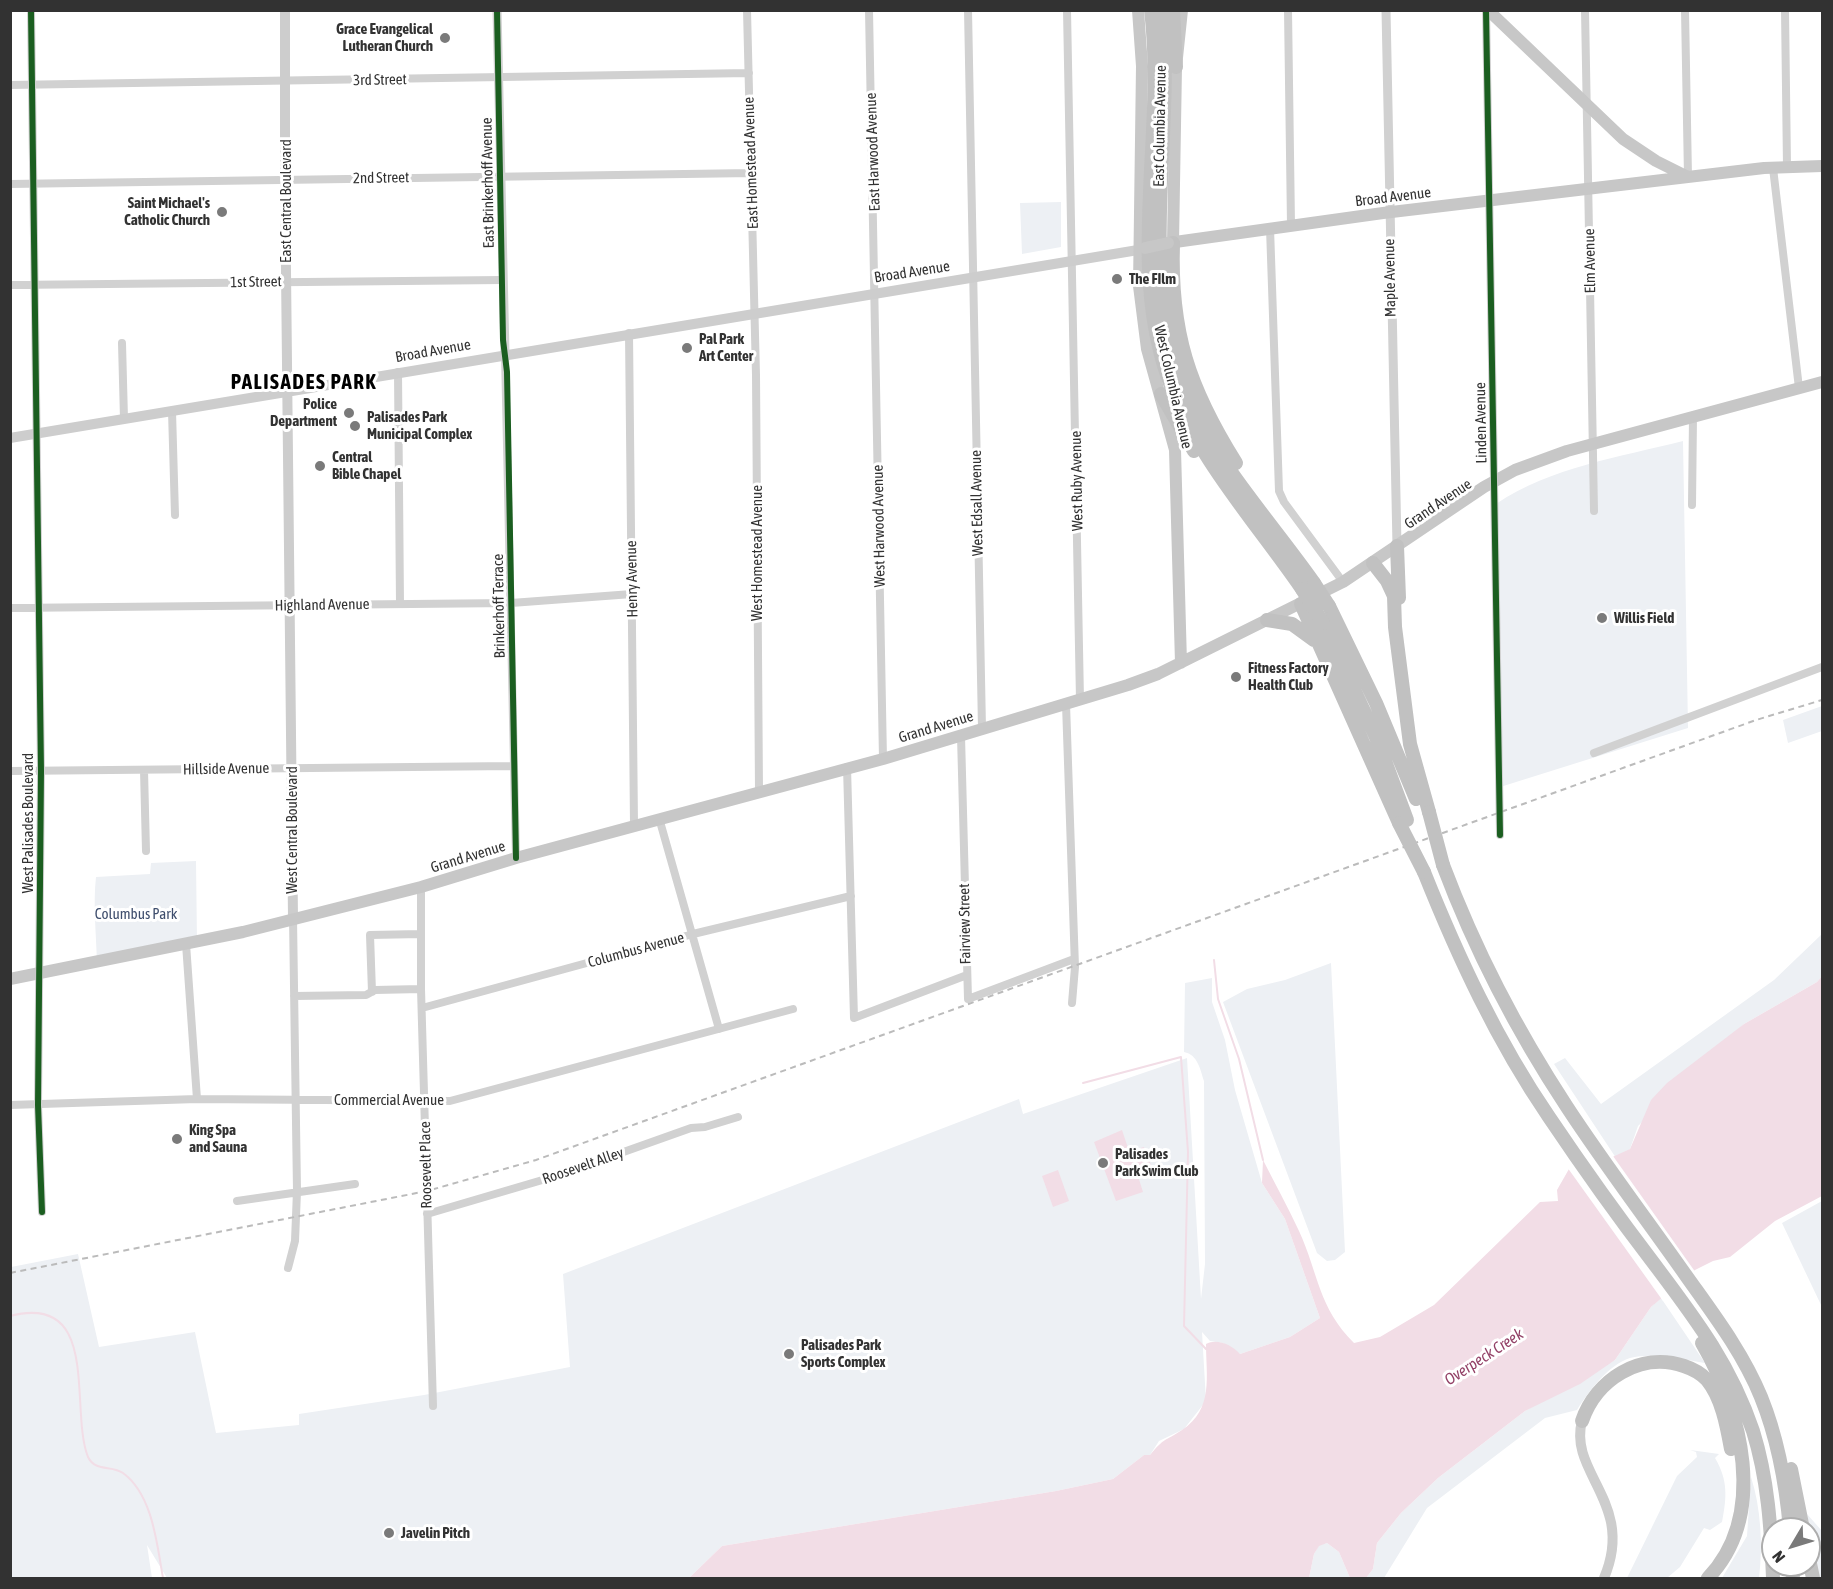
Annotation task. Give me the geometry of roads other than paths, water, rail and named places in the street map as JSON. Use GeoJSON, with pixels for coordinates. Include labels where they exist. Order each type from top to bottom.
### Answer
{"type":"FeatureCollection","features":[{"type":"Feature","properties":{"kind":"highway"},"geometry":{"type":"LineString","coordinates":[[1151,10],[1154,64],[1150,269],[1156,332],[1168,379],[1186,421],[1203,450],[1257,526]]}},
{"type":"Feature","properties":{"kind":"highway"},"geometry":{"type":"LineString","coordinates":[[1162,10],[1165,69],[1161,273],[1168,335],[1180,380],[1200,423],[1260,510],[1308,586],[1363,709],[1403,822]]}},
{"type":"Feature","properties":{"kind":"highway"},"geometry":{"type":"LineString","coordinates":[[1173,10],[1176,67]]}},
{"type":"Feature","properties":{"kind":"highway"},"geometry":{"type":"LineString","coordinates":[[1170,243],[1173,305],[1187,368],[1203,405],[1260,510]]}},
{"type":"Feature","properties":{"kind":"highway"},"geometry":{"type":"LineString","coordinates":[[1161,394],[1196,455],[1308,586],[1329,606],[1376,703],[1425,813],[1443,865],[1472,934],[1507,1007],[1538,1061],[1593,1145],[1709,1307],[1742,1359],[1783,1441],[1800,1517]]}},
{"type":"Feature","properties":{"kind":"highway"},"geometry":{"type":"LineString","coordinates":[[1397,546],[1398,654]]}},
{"type":"Feature","properties":{"kind":"highway"},"geometry":{"type":"LineString","coordinates":[[1373,563],[1388,581],[1394,596],[1398,654],[1412,754],[1425,813]]}},
{"type":"Feature","properties":{"kind":"highway"},"geometry":{"type":"LineString","coordinates":[[1300,604],[1317,645],[1403,822],[1455,947],[1490,1018],[1535,1096],[1730,1375],[1755,1440],[1770,1510],[1773,1578]]}},
{"type":"Feature","properties":{"kind":"highway"},"geometry":{"type":"LineString","coordinates":[[1268,620],[1297,626],[1317,645]]}},
{"type":"Feature","properties":{"kind":"highway"},"geometry":{"type":"LineString","coordinates":[[1692,1319],[1715,1367],[1736,1425],[1744,1478],[1740,1517],[1728,1552],[1708,1578]]}},
{"type":"Feature","properties":{"kind":"highway"},"geometry":{"type":"LineString","coordinates":[[1582,1421],[1599,1391],[1618,1374],[1634,1367],[1666,1362],[1701,1374],[1711,1385],[1723,1415],[1732,1451],[1740,1517]]}},
{"type":"Feature","properties":{"kind":"highway"},"geometry":{"type":"LineString","coordinates":[[1767,1412],[1781,1462],[1788,1517]]}},
{"type":"Feature","properties":{"kind":"main road","name":"East Central Boulevard"},"geometry":{"type":"LineString","coordinates":[[285,10],[288,392]]}},
{"type":"Feature","properties":{"kind":"main road","name":"West Columbia Avenue"},"geometry":{"type":"LineString","coordinates":[[1138,10],[1142,66],[1143,326],[1175,458],[1181,663]]}},
{"type":"Feature","properties":{"kind":"main road","name":"East Columbia Avenue"},"geometry":{"type":"LineString","coordinates":[[1170,243],[1176,67],[1182,10]]}},
{"type":"Feature","properties":{"kind":"main road"},"geometry":{"type":"LineString","coordinates":[[1487,10],[1633,147],[1688,177]]}},
{"type":"Feature","properties":{"kind":"main road","name":"Broad Avenue"},"geometry":{"type":"LineString","coordinates":[[10,438],[629,333],[753,315],[1170,243],[1389,212],[1688,177],[1773,168],[1822,166]]}},
{"type":"Feature","properties":{"kind":"main road","name":"Grand Avenue"},"geometry":{"type":"LineString","coordinates":[[10,979],[186,944],[421,887],[759,790],[882,759],[1128,686],[1181,663],[1343,582],[1494,481],[1540,459],[1822,382]]}},
{"type":"Feature","properties":{"kind":"main road","name":"West Central Boulevard"},"geometry":{"type":"LineString","coordinates":[[288,392],[293,918]]}},
{"type":"Feature","properties":{"kind":"main road"},"geometry":{"type":"LineString","coordinates":[[1582,1421],[1581,1445],[1605,1498],[1612,1525],[1612,1550],[1604,1578]]}},
{"type":"Feature","properties":{"kind":"street","name":"West Palisades Boulevard"},"geometry":{"type":"LineString","coordinates":[[31,10],[40,771],[41,973],[38,1105],[42,1212]]}},
{"type":"Feature","properties":{"kind":"street","name":"East Brinkerhoff Avenue"},"geometry":{"type":"LineString","coordinates":[[497,10],[505,354]]}},
{"type":"Feature","properties":{"kind":"street","name":"East Homestead Avenue"},"geometry":{"type":"LineString","coordinates":[[747,10],[753,315]]}},
{"type":"Feature","properties":{"kind":"street","name":"East Harwood Avenue"},"geometry":{"type":"LineString","coordinates":[[869,10],[875,246],[873,293]]}},
{"type":"Feature","properties":{"kind":"street","name":"West Edsall Avenue"},"geometry":{"type":"LineString","coordinates":[[968,10],[982,729]]}},
{"type":"Feature","properties":{"kind":"street","name":"West Ruby Avenue"},"geometry":{"type":"LineString","coordinates":[[1067,10],[1080,700]]}},
{"type":"Feature","properties":{"kind":"street"},"geometry":{"type":"LineString","coordinates":[[1288,10],[1291,225]]}},
{"type":"Feature","properties":{"kind":"street","name":"Maple Avenue"},"geometry":{"type":"LineString","coordinates":[[1386,10],[1397,546]]}},
{"type":"Feature","properties":{"kind":"street","name":"Linden Avenue"},"geometry":{"type":"LineString","coordinates":[[1487,10],[1500,835]]}},
{"type":"Feature","properties":{"kind":"street","name":"Elm Avenue"},"geometry":{"type":"LineString","coordinates":[[1586,10],[1594,511]]}},
{"type":"Feature","properties":{"kind":"street"},"geometry":{"type":"LineString","coordinates":[[1685,10],[1688,177]]}},
{"type":"Feature","properties":{"kind":"street"},"geometry":{"type":"LineString","coordinates":[[1785,10],[1787,167]]}},
{"type":"Feature","properties":{"kind":"street","name":"3rd Street"},"geometry":{"type":"LineString","coordinates":[[10,85],[498,79],[749,73]]}},
{"type":"Feature","properties":{"kind":"street"},"geometry":{"type":"LineString","coordinates":[[1773,168],[1799,388]]}},
{"type":"Feature","properties":{"kind":"street","name":"2nd Street"},"geometry":{"type":"LineString","coordinates":[[10,184],[752,173]]}},
{"type":"Feature","properties":{"kind":"street"},"geometry":{"type":"LineString","coordinates":[[1270,228],[1279,488],[1284,502],[1343,582]]}},
{"type":"Feature","properties":{"kind":"street","name":"1st Street"},"geometry":{"type":"LineString","coordinates":[[10,285],[502,280]]}},
{"type":"Feature","properties":{"kind":"street","name":"West Harwood Avenue"},"geometry":{"type":"LineString","coordinates":[[873,293],[876,351],[882,759]]}},
{"type":"Feature","properties":{"kind":"street","name":"West Homestead Avenue"},"geometry":{"type":"LineString","coordinates":[[753,315],[756,381],[759,790]]}},
{"type":"Feature","properties":{"kind":"street","name":"Henry Avenue"},"geometry":{"type":"LineString","coordinates":[[629,333],[634,825]]}},
{"type":"Feature","properties":{"kind":"street"},"geometry":{"type":"LineString","coordinates":[[122,343],[124,419]]}},
{"type":"Feature","properties":{"kind":"street","name":"Brinkerhoff Terrace"},"geometry":{"type":"LineString","coordinates":[[505,354],[516,858]]}},
{"type":"Feature","properties":{"kind":"street"},"geometry":{"type":"LineString","coordinates":[[398,372],[400,604]]}},
{"type":"Feature","properties":{"kind":"street"},"geometry":{"type":"LineString","coordinates":[[172,411],[175,515]]}},
{"type":"Feature","properties":{"kind":"street"},"geometry":{"type":"LineString","coordinates":[[1692,505],[1693,417]]}},
{"type":"Feature","properties":{"kind":"street","name":"Highland Avenue"},"geometry":{"type":"LineString","coordinates":[[10,608],[511,603],[632,594]]}},
{"type":"Feature","properties":{"kind":"street"},"geometry":{"type":"LineString","coordinates":[[1594,753],[1822,667]]}},
{"type":"Feature","properties":{"kind":"street"},"geometry":{"type":"LineString","coordinates":[[1066,704],[1074,959],[1072,1003]]}},
{"type":"Feature","properties":{"kind":"street","name":"Fairview Street"},"geometry":{"type":"LineString","coordinates":[[961,736],[968,999],[1074,959]]}},
{"type":"Feature","properties":{"kind":"street","name":"Hillside Avenue"},"geometry":{"type":"LineString","coordinates":[[10,771],[513,766]]}},
{"type":"Feature","properties":{"kind":"street"},"geometry":{"type":"LineString","coordinates":[[847,767],[854,1018],[967,975]]}},
{"type":"Feature","properties":{"kind":"street"},"geometry":{"type":"LineString","coordinates":[[144,770],[146,851]]}},
{"type":"Feature","properties":{"kind":"street"},"geometry":{"type":"LineString","coordinates":[[659,818],[718,1029]]}},
{"type":"Feature","properties":{"kind":"street","name":"Roosevelt Place"},"geometry":{"type":"LineString","coordinates":[[421,887],[421,989],[433,1406]]}},
{"type":"Feature","properties":{"kind":"street","name":"Columbus Avenue"},"geometry":{"type":"LineString","coordinates":[[422,1008],[693,934],[851,896]]}},
{"type":"Feature","properties":{"kind":"street","name":"West Central Boulevard"},"geometry":{"type":"LineString","coordinates":[[288,1268],[295,1241],[297,1191],[293,918]]}},
{"type":"Feature","properties":{"kind":"street"},"geometry":{"type":"LineString","coordinates":[[372,992],[370,935],[421,934]]}},
{"type":"Feature","properties":{"kind":"street"},"geometry":{"type":"LineString","coordinates":[[186,944],[197,1099]]}},
{"type":"Feature","properties":{"kind":"street"},"geometry":{"type":"LineString","coordinates":[[294,996],[366,995],[372,992],[421,989]]}},
{"type":"Feature","properties":{"kind":"street","name":"Commercial Avenue"},"geometry":{"type":"LineString","coordinates":[[10,1105],[197,1099],[450,1101],[793,1009]]}},
{"type":"Feature","properties":{"kind":"street","name":"Roosevelt Alley"},"geometry":{"type":"LineString","coordinates":[[427,1214],[556,1176],[691,1128],[705,1127],[738,1117]]}},
{"type":"Feature","properties":{"kind":"street"},"geometry":{"type":"LineString","coordinates":[[237,1201],[355,1184]]}},
{"type":"Feature","properties":{"kind":"water","name":"Overpeck Creek"},"geometry":{"type":"Polygon","coordinates":[[[1822,976],[1822,1196],[1775,1221],[1730,1257],[1713,1261],[1695,1270],[1651,1307],[1615,1360],[1580,1384],[1525,1411],[1438,1478],[1401,1513],[1377,1543],[1373,1569],[1366,1578],[1350,1578],[1339,1552],[1327,1543],[1319,1546],[1314,1554],[1309,1578],[689,1578],[722,1546],[1056,1491],[1113,1479],[1144,1455],[1150,1455],[1162,1442],[1192,1422],[1199,1412],[1206,1391],[1206,1344],[1224,1343],[1240,1354],[1290,1337],[1320,1318],[1285,1219],[1262,1183],[1263,1160],[1299,1231],[1326,1303],[1342,1330],[1354,1343],[1380,1337],[1434,1305],[1540,1202],[1558,1201],[1557,1190],[1569,1169],[1577,1173],[1630,1149],[1651,1100],[1667,1083],[1744,1024],[1817,982],[1822,976]]]}},
{"type":"Feature","properties":{"kind":"water"},"geometry":{"type":"Polygon","coordinates":[[[1122,1130],[1129,1151],[1144,1147],[1151,1165],[1136,1170],[1143,1192],[1116,1201],[1094,1142],[1122,1130]]]}},
{"type":"Feature","properties":{"kind":"water"},"geometry":{"type":"Polygon","coordinates":[[[1058,1170],[1069,1201],[1053,1207],[1042,1176],[1058,1170]]]}},
{"type":"Feature","properties":{"kind":"waterway"},"geometry":{"type":"LineString","coordinates":[[1214,960],[1218,999],[1239,1059],[1263,1160]]}},
{"type":"Feature","properties":{"kind":"waterway"},"geometry":{"type":"LineString","coordinates":[[1083,1083],[1181,1057],[1188,1152],[1184,1326],[1206,1349]]}},
{"type":"Feature","properties":{"kind":"waterway"},"geometry":{"type":"LineString","coordinates":[[10,1316],[39,1313],[58,1321],[70,1337],[76,1360],[83,1436],[88,1457],[99,1467],[123,1473],[141,1494],[156,1536],[163,1578]]}},
{"type":"Feature","properties":{"kind":"railway"},"geometry":{"type":"LineString","coordinates":[[10,1273],[427,1191],[536,1160],[1756,720],[1822,700]]}},
{"type":"Feature","properties":{"kind":"place","name":"Grace Evangelical Lutheran Church"},"geometry":{"type":"Point","coordinates":[445,38]}},
{"type":"Feature","properties":{"kind":"place","name":"Saint Michael's Catholic Church"},"geometry":{"type":"Point","coordinates":[222,212]}},
{"type":"Feature","properties":{"kind":"place","name":"The FIlm"},"geometry":{"type":"Point","coordinates":[1117,279]}},
{"type":"Feature","properties":{"kind":"place","name":"Pal Park Art Center"},"geometry":{"type":"Point","coordinates":[687,348]}},
{"type":"Feature","properties":{"kind":"place","name":"Police Department"},"geometry":{"type":"Point","coordinates":[349,413]}},
{"type":"Feature","properties":{"kind":"place","name":"Palisades Park Municipal Complex"},"geometry":{"type":"Point","coordinates":[355,426]}},
{"type":"Feature","properties":{"kind":"place","name":"Central Bible Chapel"},"geometry":{"type":"Point","coordinates":[320,466]}},
{"type":"Feature","properties":{"kind":"place","name":"Willis Field"},"geometry":{"type":"Point","coordinates":[1602,618]}},
{"type":"Feature","properties":{"kind":"place","name":"Fitness Factory Health Club"},"geometry":{"type":"Point","coordinates":[1236,677]}},
{"type":"Feature","properties":{"kind":"place","name":"King Spa and Sauna"},"geometry":{"type":"Point","coordinates":[177,1139]}},
{"type":"Feature","properties":{"kind":"place","name":"Palisades Park Swim Club"},"geometry":{"type":"Point","coordinates":[1103,1163]}},
{"type":"Feature","properties":{"kind":"place","name":"Palisades Park Sports Complex"},"geometry":{"type":"Point","coordinates":[789,1354]}},
{"type":"Feature","properties":{"kind":"place","name":"Javelin Pitch"},"geometry":{"type":"Point","coordinates":[389,1533]}},
{"type":"Feature","properties":{"kind":"district","name":"PALISADES PARK"},"geometry":{"type":"Point","coordinates":[304,382]}},
{"type":"Feature","properties":{"kind":"park label","name":"Columbus Park"},"geometry":{"type":"Point","coordinates":[136,914]}}]}
